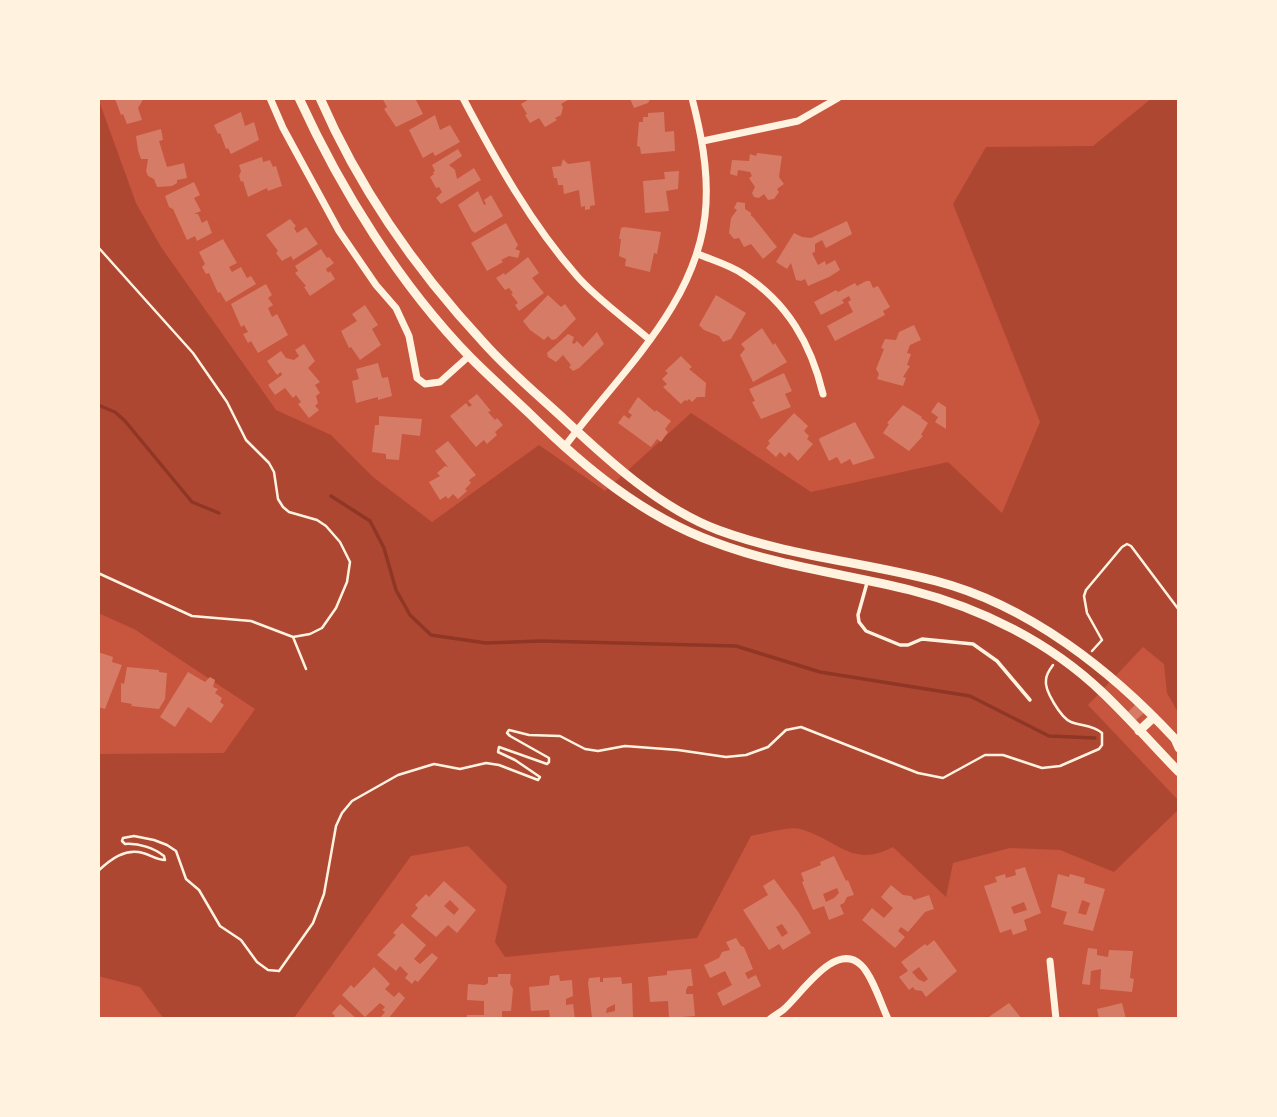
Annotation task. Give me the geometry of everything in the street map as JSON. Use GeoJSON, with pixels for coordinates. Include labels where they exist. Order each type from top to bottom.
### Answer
{"type":"FeatureCollection","features":[{"type":"Feature","properties":{"kind":"street"},"geometry":{"type":"LineString","coordinates":[[270,98],[283,128],[339,231],[376,285],[396,308],[410,336],[417,378],[425,384],[440,382],[484,344]]}},
{"type":"Feature","properties":{"kind":"street"},"geometry":{"type":"LineString","coordinates":[[299,98],[316,136],[358,210],[410,285],[469,356],[601,479],[652,512],[712,542],[772,560],[938,598],[999,621],[1035,641],[1101,692],[1179,772]]}},
{"type":"Feature","properties":{"kind":"street"},"geometry":{"type":"LineString","coordinates":[[320,98],[365,184],[401,241],[445,299],[484,344],[576,431],[623,471],[664,502],[716,529],[766,545],[939,581],[1011,610],[1081,654],[1112,679],[1154,717],[1175,739],[1179,748]]}},
{"type":"Feature","properties":{"kind":"street"},"geometry":{"type":"LineString","coordinates":[[463,98],[491,151],[554,249],[579,278],[650,340]]}},
{"type":"Feature","properties":{"kind":"street"},"geometry":{"type":"LineString","coordinates":[[565,446],[667,316],[698,254],[706,206],[703,141],[692,98]]}},
{"type":"Feature","properties":{"kind":"street"},"geometry":{"type":"LineString","coordinates":[[703,141],[797,121],[833,99]]}},
{"type":"Feature","properties":{"kind":"street"},"geometry":{"type":"LineString","coordinates":[[698,254],[742,273],[785,311],[811,352],[823,394]]}},
{"type":"Feature","properties":{"kind":"street"},"geometry":{"type":"LineString","coordinates":[[1101,692],[1111,685],[1112,679]]}},
{"type":"Feature","properties":{"kind":"street"},"geometry":{"type":"LineString","coordinates":[[1139,731],[1154,717]]}},
{"type":"Feature","properties":{"kind":"street"},"geometry":{"type":"LineString","coordinates":[[770,1019],[783,1011],[827,965],[850,959],[861,964],[888,1019]]}},
{"type":"Feature","properties":{"kind":"street"},"geometry":{"type":"LineString","coordinates":[[1050,961],[1056,1019]]}},
{"type":"Feature","properties":{"kind":"lane"},"geometry":{"type":"LineString","coordinates":[[867,581],[858,615],[859,622],[874,637],[900,645],[908,645],[922,639],[973,644],[998,661],[1030,700]]}},
{"type":"Feature","properties":{"kind":"path"},"geometry":{"type":"LineString","coordinates":[[98,247],[193,353],[227,402],[246,440],[269,463],[274,472],[278,499],[283,507],[289,512],[317,520],[341,542],[350,562],[347,582],[336,608],[322,628],[310,634],[293,637],[251,621],[192,616],[98,573]]}},
{"type":"Feature","properties":{"kind":"path"},"geometry":{"type":"LineString","coordinates":[[1081,654],[1094,650],[1102,640],[1085,607],[1086,590],[1127,544],[1179,610]]}},
{"type":"Feature","properties":{"kind":"path"},"geometry":{"type":"LineString","coordinates":[[293,637],[306,670]]}},
{"type":"Feature","properties":{"kind":"path"},"geometry":{"type":"LineString","coordinates":[[98,871],[113,858],[127,852],[142,853],[165,860],[156,850],[133,843],[125,844],[123,838],[134,836],[167,845],[176,851],[186,879],[199,890],[220,926],[241,940],[257,962],[268,970],[279,971],[313,923],[324,894],[335,826],[347,807],[398,775],[435,764],[460,769],[486,763],[499,765],[538,780],[540,777],[498,752],[499,747],[547,764],[549,758],[510,736],[507,733],[509,730],[528,735],[560,736],[585,749],[598,751],[625,746],[726,757],[746,755],[768,747],[786,730],[801,727],[918,773],[943,778],[985,755],[1003,755],[1042,768],[1060,766],[1100,749],[1102,745],[1102,733],[1098,729],[1068,722],[1046,687],[1045,680],[1051,667],[1062,660]]}},
{"type":"Feature","properties":{"kind":"shaded area"},"geometry":{"type":"Polygon","coordinates":[[[98,98],[136,203],[161,247],[276,410],[331,435],[373,477],[432,522],[539,445],[605,491],[691,413],[811,492],[948,462],[1002,513],[1040,422],[953,204],[986,147],[1093,146],[1152,98],[1179,98],[1179,714],[1167,693],[1164,664],[1143,647],[1088,705],[1179,801],[1179,809],[1114,872],[1060,850],[1010,848],[953,863],[946,897],[893,847],[879,853],[855,854],[795,828],[751,836],[697,938],[505,957],[495,942],[507,886],[468,846],[411,856],[293,1019],[164,1019],[140,987],[98,976],[98,754],[224,753],[255,709],[134,629],[98,613],[98,98]]]}},
{"type":"Feature","properties":{"kind":"building"},"geometry":{"type":"Polygon","coordinates":[[[144,98],[138,108],[142,120],[127,124],[123,114],[121,115],[115,99],[144,98]]]}},
{"type":"Feature","properties":{"kind":"building"},"geometry":{"type":"Polygon","coordinates":[[[382,98],[415,98],[423,114],[396,127],[384,109],[387,107],[382,98]]]}},
{"type":"Feature","properties":{"kind":"building"},"geometry":{"type":"Polygon","coordinates":[[[531,98],[568,100],[561,104],[561,115],[555,118],[557,120],[545,127],[539,118],[530,123],[525,115],[527,114],[521,104],[531,98]]]}},
{"type":"Feature","properties":{"kind":"building"},"geometry":{"type":"Polygon","coordinates":[[[651,98],[648,103],[634,108],[630,99],[651,98]]]}},
{"type":"Feature","properties":{"kind":"building"},"geometry":{"type":"Polygon","coordinates":[[[241,112],[245,126],[254,122],[259,140],[231,154],[214,125],[241,112]]]}},
{"type":"Feature","properties":{"kind":"building"},"geometry":{"type":"Polygon","coordinates":[[[664,112],[665,132],[674,131],[675,151],[641,154],[640,147],[637,146],[639,122],[643,122],[643,117],[648,117],[648,113],[664,112]]]}},
{"type":"Feature","properties":{"kind":"building"},"geometry":{"type":"Polygon","coordinates":[[[435,115],[440,130],[450,125],[460,142],[435,156],[433,152],[423,158],[409,130],[435,115]]]}},
{"type":"Feature","properties":{"kind":"building"},"geometry":{"type":"Polygon","coordinates":[[[161,129],[163,140],[159,141],[167,167],[184,163],[187,178],[177,180],[172,186],[157,187],[146,171],[148,159],[141,159],[136,136],[161,129]]]}},
{"type":"Feature","properties":{"kind":"building"},"geometry":{"type":"Polygon","coordinates":[[[458,149],[462,156],[449,165],[455,170],[457,179],[474,168],[481,180],[441,204],[436,198],[442,192],[439,187],[436,188],[430,177],[435,171],[432,165],[458,149]]]}},
{"type":"Feature","properties":{"kind":"building"},"geometry":{"type":"Polygon","coordinates":[[[757,153],[782,156],[779,177],[784,184],[777,189],[779,192],[774,199],[768,200],[764,194],[759,198],[754,197],[752,193],[755,187],[749,178],[752,176],[750,172],[738,170],[737,176],[730,174],[732,160],[749,161],[750,154],[756,156],[757,153]]]}},
{"type":"Feature","properties":{"kind":"building"},"geometry":{"type":"Polygon","coordinates":[[[262,157],[263,162],[270,160],[273,167],[276,166],[282,186],[268,191],[267,188],[248,197],[239,176],[239,165],[262,157]]]}},
{"type":"Feature","properties":{"kind":"building"},"geometry":{"type":"Polygon","coordinates":[[[563,159],[568,164],[590,161],[595,205],[590,206],[590,209],[581,207],[579,190],[564,194],[563,185],[558,185],[557,178],[554,178],[552,167],[561,166],[563,159]]]}},
{"type":"Feature","properties":{"kind":"building"},"geometry":{"type":"Polygon","coordinates":[[[679,171],[678,189],[666,191],[669,211],[645,213],[643,181],[665,179],[664,172],[679,171]]]}},
{"type":"Feature","properties":{"kind":"building"},"geometry":{"type":"Polygon","coordinates":[[[194,182],[200,195],[194,198],[201,211],[194,214],[198,214],[202,223],[207,220],[212,233],[197,241],[195,236],[187,240],[165,196],[194,182]]]}},
{"type":"Feature","properties":{"kind":"building"},"geometry":{"type":"Polygon","coordinates":[[[478,191],[484,205],[484,200],[491,195],[503,216],[475,233],[458,205],[478,191]]]}},
{"type":"Feature","properties":{"kind":"building"},"geometry":{"type":"Polygon","coordinates":[[[737,202],[745,203],[745,209],[777,247],[763,259],[751,244],[744,247],[739,238],[734,239],[729,233],[737,202]]]}},
{"type":"Feature","properties":{"kind":"building"},"geometry":{"type":"Polygon","coordinates":[[[290,219],[296,226],[294,228],[297,233],[306,227],[318,244],[293,260],[291,256],[282,261],[266,235],[290,219]]]}},
{"type":"Feature","properties":{"kind":"building"},"geometry":{"type":"Polygon","coordinates":[[[847,221],[852,234],[826,248],[822,240],[815,244],[815,252],[812,253],[818,265],[825,261],[826,265],[835,260],[840,270],[829,277],[808,286],[805,279],[796,280],[791,263],[787,269],[776,262],[794,233],[811,238],[847,221]]]}},
{"type":"Feature","properties":{"kind":"building"},"geometry":{"type":"Polygon","coordinates":[[[506,223],[518,245],[515,249],[520,251],[518,258],[509,256],[487,271],[471,243],[506,223]]]}},
{"type":"Feature","properties":{"kind":"building"},"geometry":{"type":"Polygon","coordinates":[[[621,228],[661,232],[650,272],[625,266],[626,259],[619,256],[619,239],[621,228]]]}},
{"type":"Feature","properties":{"kind":"building"},"geometry":{"type":"Polygon","coordinates":[[[223,239],[237,263],[229,267],[232,272],[241,267],[247,278],[251,276],[256,284],[226,302],[220,292],[218,293],[209,273],[206,274],[202,267],[205,264],[199,252],[223,239]]]}},
{"type":"Feature","properties":{"kind":"building"},"geometry":{"type":"Polygon","coordinates":[[[321,249],[334,263],[326,269],[335,279],[310,296],[304,287],[306,286],[295,273],[298,271],[295,266],[321,249]]]}},
{"type":"Feature","properties":{"kind":"building"},"geometry":{"type":"Polygon","coordinates":[[[528,257],[539,273],[532,278],[544,293],[519,311],[515,305],[518,303],[511,294],[513,293],[509,288],[505,290],[496,278],[504,273],[505,275],[528,257]]]}},
{"type":"Feature","properties":{"kind":"building"},"geometry":{"type":"Polygon","coordinates":[[[870,281],[873,288],[878,286],[890,307],[883,311],[885,315],[835,341],[827,326],[853,312],[848,302],[851,300],[849,296],[842,300],[844,303],[821,315],[814,302],[836,290],[838,292],[855,283],[857,286],[870,281]]]}},
{"type":"Feature","properties":{"kind":"building"},"geometry":{"type":"Polygon","coordinates":[[[266,284],[272,295],[268,298],[273,305],[268,308],[272,317],[277,314],[288,335],[258,353],[243,334],[248,332],[244,325],[241,327],[231,304],[266,284]]]}},
{"type":"Feature","properties":{"kind":"building"},"geometry":{"type":"Polygon","coordinates":[[[548,295],[561,307],[565,304],[576,319],[556,339],[552,340],[548,336],[544,340],[523,321],[548,295]]]}},
{"type":"Feature","properties":{"kind":"building"},"geometry":{"type":"Polygon","coordinates":[[[716,295],[746,313],[731,339],[723,342],[719,336],[699,325],[716,295]]]}},
{"type":"Feature","properties":{"kind":"building"},"geometry":{"type":"Polygon","coordinates":[[[365,305],[378,325],[372,329],[381,345],[360,360],[351,347],[349,348],[341,331],[357,321],[352,314],[365,305]]]}},
{"type":"Feature","properties":{"kind":"building"},"geometry":{"type":"Polygon","coordinates":[[[914,325],[921,340],[910,345],[907,353],[911,354],[907,365],[910,366],[903,377],[906,378],[903,386],[877,379],[879,374],[876,369],[885,339],[896,340],[899,332],[914,325]]]}},
{"type":"Feature","properties":{"kind":"building"},"geometry":{"type":"Polygon","coordinates":[[[762,328],[787,362],[753,382],[740,355],[745,349],[741,344],[762,328]]]}},
{"type":"Feature","properties":{"kind":"building"},"geometry":{"type":"Polygon","coordinates":[[[597,332],[604,344],[579,368],[573,371],[563,355],[556,362],[548,357],[547,353],[568,334],[574,337],[572,343],[577,341],[583,347],[597,332]]]}},
{"type":"Feature","properties":{"kind":"building"},"geometry":{"type":"Polygon","coordinates":[[[304,344],[315,361],[308,368],[320,382],[315,385],[320,393],[316,396],[318,403],[315,406],[319,410],[309,418],[298,404],[301,402],[296,395],[293,398],[285,388],[275,395],[268,385],[282,375],[281,372],[277,375],[267,361],[281,351],[286,358],[294,360],[299,356],[295,350],[304,344]]]}},
{"type":"Feature","properties":{"kind":"building"},"geometry":{"type":"Polygon","coordinates":[[[681,356],[692,367],[689,369],[706,383],[705,397],[697,397],[692,402],[685,400],[681,404],[663,387],[667,384],[662,379],[668,373],[665,371],[681,356]]]}},
{"type":"Feature","properties":{"kind":"building"},"geometry":{"type":"Polygon","coordinates":[[[378,363],[382,378],[388,377],[392,396],[356,403],[352,381],[359,379],[356,369],[378,363]]]}},
{"type":"Feature","properties":{"kind":"building"},"geometry":{"type":"Polygon","coordinates":[[[784,373],[792,391],[785,394],[791,407],[761,419],[749,389],[784,373]]]}},
{"type":"Feature","properties":{"kind":"building"},"geometry":{"type":"Polygon","coordinates":[[[477,394],[491,411],[488,412],[503,425],[487,444],[484,440],[476,447],[450,416],[466,403],[469,407],[472,405],[468,401],[477,394]]]}},
{"type":"Feature","properties":{"kind":"building"},"geometry":{"type":"Polygon","coordinates":[[[638,397],[655,412],[656,410],[671,421],[661,442],[657,439],[651,447],[618,423],[624,415],[629,419],[632,415],[628,412],[638,397]]]}},
{"type":"Feature","properties":{"kind":"building"},"geometry":{"type":"Polygon","coordinates":[[[938,402],[946,407],[946,429],[935,422],[938,417],[931,412],[938,402]]]}},
{"type":"Feature","properties":{"kind":"building"},"geometry":{"type":"Polygon","coordinates":[[[903,405],[928,423],[921,435],[923,436],[909,451],[883,433],[889,424],[887,423],[903,405]]]}},
{"type":"Feature","properties":{"kind":"building"},"geometry":{"type":"Polygon","coordinates":[[[794,413],[808,426],[804,431],[813,444],[798,461],[789,452],[785,457],[780,452],[776,457],[766,448],[770,443],[768,441],[794,413]]]}},
{"type":"Feature","properties":{"kind":"building"},"geometry":{"type":"Polygon","coordinates":[[[379,416],[422,419],[420,436],[402,434],[399,460],[386,459],[386,454],[372,452],[375,425],[379,425],[379,416]]]}},
{"type":"Feature","properties":{"kind":"building"},"geometry":{"type":"Polygon","coordinates":[[[855,422],[875,458],[853,465],[850,459],[841,464],[837,457],[829,461],[820,438],[855,422]]]}},
{"type":"Feature","properties":{"kind":"building"},"geometry":{"type":"Polygon","coordinates":[[[448,441],[476,475],[469,480],[471,483],[465,489],[467,491],[458,499],[453,494],[448,499],[446,496],[440,500],[429,482],[440,476],[437,473],[445,466],[448,467],[435,451],[448,441]]]}},
{"type":"Feature","properties":{"kind":"building"},"geometry":{"type":"Polygon","coordinates":[[[98,652],[113,657],[112,662],[122,665],[105,709],[98,707],[98,652]]]}},
{"type":"Feature","properties":{"kind":"building"},"geometry":{"type":"Polygon","coordinates":[[[127,667],[167,673],[165,699],[159,709],[131,706],[132,704],[121,702],[121,683],[124,684],[127,667]]]}},
{"type":"Feature","properties":{"kind":"building"},"geometry":{"type":"Polygon","coordinates":[[[188,672],[205,682],[210,677],[215,680],[213,687],[218,689],[215,693],[222,698],[220,702],[224,705],[211,723],[188,707],[175,727],[160,717],[188,672]]]}},
{"type":"Feature","properties":{"kind":"building"},"geometry":{"type":"Polygon","coordinates":[[[1136,704],[1144,713],[1136,720],[1128,712],[1136,704]]]}},
{"type":"Feature","properties":{"kind":"building"},"geometry":{"type":"Polygon","coordinates":[[[834,856],[854,895],[847,897],[840,905],[844,914],[829,920],[824,906],[813,910],[802,882],[801,873],[821,865],[820,862],[834,856]],[[837,888],[823,894],[826,902],[839,893],[837,888]]]}},
{"type":"Feature","properties":{"kind":"building"},"geometry":{"type":"Polygon","coordinates":[[[1025,867],[1041,913],[1024,920],[1027,930],[1013,935],[1011,929],[1000,933],[984,886],[997,882],[995,877],[1016,875],[1015,870],[1025,867]],[[1024,902],[1011,907],[1014,914],[1027,910],[1024,902]]]}},
{"type":"Feature","properties":{"kind":"building"},"geometry":{"type":"Polygon","coordinates":[[[1058,874],[1085,878],[1084,883],[1105,889],[1093,931],[1063,924],[1067,912],[1051,907],[1058,874]],[[1082,900],[1078,913],[1086,915],[1090,903],[1082,900]]]}},
{"type":"Feature","properties":{"kind":"building"},"geometry":{"type":"Polygon","coordinates":[[[774,879],[811,933],[783,950],[779,944],[769,950],[743,910],[768,895],[763,886],[774,879]],[[782,924],[776,927],[782,937],[788,933],[782,924]]]}},
{"type":"Feature","properties":{"kind":"building"},"geometry":{"type":"Polygon","coordinates":[[[444,881],[476,910],[457,933],[448,925],[436,937],[411,916],[418,908],[415,905],[426,894],[429,897],[444,881]],[[450,900],[444,906],[454,915],[459,909],[450,900]]]}},
{"type":"Feature","properties":{"kind":"building"},"geometry":{"type":"Polygon","coordinates":[[[891,885],[914,900],[929,895],[934,909],[925,912],[908,932],[901,927],[898,931],[905,937],[895,948],[862,920],[872,908],[884,918],[893,908],[881,897],[891,885]]]}},
{"type":"Feature","properties":{"kind":"building"},"geometry":{"type":"Polygon","coordinates":[[[402,923],[426,945],[414,959],[420,964],[432,953],[438,958],[418,982],[415,980],[412,984],[405,978],[408,974],[400,966],[396,971],[377,955],[396,935],[393,933],[402,923]]]}},
{"type":"Feature","properties":{"kind":"building"},"geometry":{"type":"Polygon","coordinates":[[[736,938],[744,947],[753,969],[745,973],[748,979],[756,975],[761,986],[723,1006],[717,993],[732,985],[725,971],[710,978],[704,965],[719,958],[722,952],[730,950],[726,942],[736,938]]]}},
{"type":"Feature","properties":{"kind":"building"},"geometry":{"type":"Polygon","coordinates":[[[934,940],[957,971],[926,997],[922,991],[913,987],[909,990],[899,977],[908,971],[901,962],[925,944],[927,946],[934,940]],[[919,967],[912,972],[924,982],[928,979],[919,967]]]}},
{"type":"Feature","properties":{"kind":"building"},"geometry":{"type":"Polygon","coordinates":[[[1088,948],[1097,949],[1097,955],[1108,957],[1109,950],[1133,951],[1130,978],[1134,979],[1132,992],[1100,989],[1101,969],[1091,971],[1090,985],[1082,984],[1088,948]]]}},
{"type":"Feature","properties":{"kind":"building"},"geometry":{"type":"Polygon","coordinates":[[[374,967],[390,984],[385,989],[394,997],[399,992],[405,998],[388,1019],[379,1019],[385,1012],[382,1010],[385,1007],[380,1003],[365,1017],[342,995],[351,985],[354,988],[374,967]]]}},
{"type":"Feature","properties":{"kind":"building"},"geometry":{"type":"Polygon","coordinates":[[[691,969],[693,986],[688,986],[686,994],[693,994],[695,1016],[669,1018],[668,1001],[650,1002],[648,977],[667,975],[667,971],[691,969]]]}},
{"type":"Feature","properties":{"kind":"building"},"geometry":{"type":"Polygon","coordinates":[[[498,974],[511,974],[511,1011],[502,1011],[502,1017],[508,1019],[467,1019],[467,1015],[484,1015],[484,1001],[467,1000],[468,984],[485,985],[488,983],[488,977],[498,977],[498,974]]]}},
{"type":"Feature","properties":{"kind":"building"},"geometry":{"type":"Polygon","coordinates":[[[559,975],[560,981],[572,980],[573,996],[566,999],[566,1005],[573,1004],[575,1019],[550,1019],[549,1010],[531,1011],[529,987],[549,985],[550,976],[559,975]]]}},
{"type":"Feature","properties":{"kind":"building"},"geometry":{"type":"Polygon","coordinates":[[[600,977],[600,982],[603,982],[603,978],[621,977],[622,984],[632,983],[633,1018],[592,1018],[589,978],[600,977]],[[615,1004],[607,1008],[606,1013],[615,1011],[615,1004]]]}},
{"type":"Feature","properties":{"kind":"building"},"geometry":{"type":"Polygon","coordinates":[[[1009,1003],[1022,1019],[986,1019],[1009,1003]]]}},
{"type":"Feature","properties":{"kind":"building"},"geometry":{"type":"Polygon","coordinates":[[[1122,1003],[1126,1019],[1099,1019],[1097,1009],[1122,1003]]]}},
{"type":"Feature","properties":{"kind":"building"},"geometry":{"type":"Polygon","coordinates":[[[340,1004],[357,1019],[332,1019],[335,1016],[332,1013],[340,1004]]]}},
{"type":"Feature","properties":{"kind":"waterway"},"geometry":{"type":"LineString","coordinates":[[98,405],[115,412],[125,421],[192,502],[219,513]]}},
{"type":"Feature","properties":{"kind":"waterway"},"geometry":{"type":"LineString","coordinates":[[331,496],[370,521],[384,548],[396,590],[410,615],[431,635],[486,643],[541,641],[736,646],[820,672],[970,696],[1049,736],[1095,738]]}}]}
